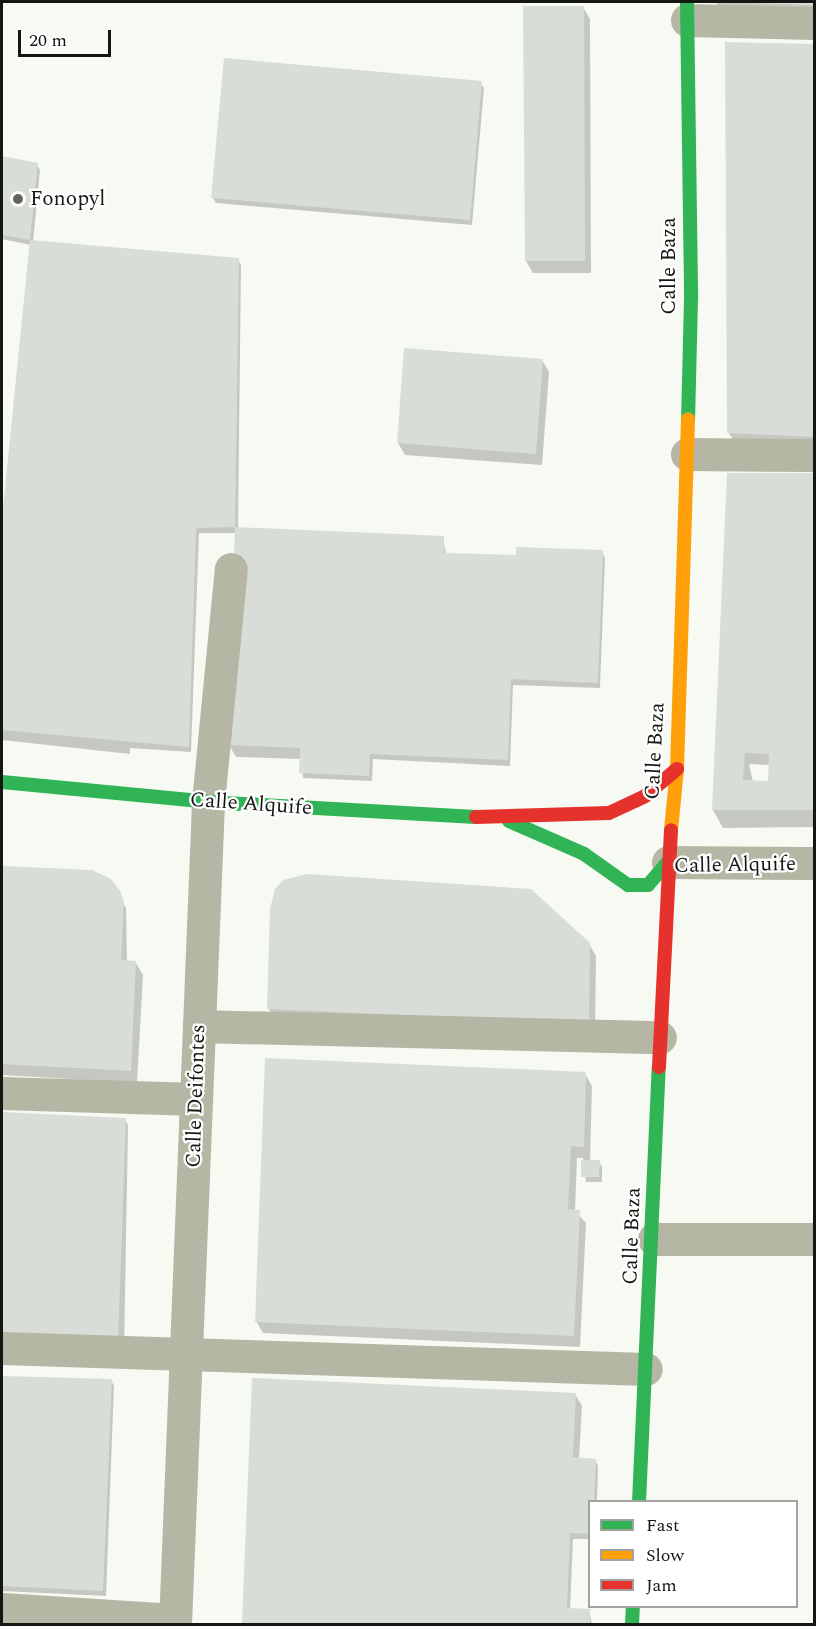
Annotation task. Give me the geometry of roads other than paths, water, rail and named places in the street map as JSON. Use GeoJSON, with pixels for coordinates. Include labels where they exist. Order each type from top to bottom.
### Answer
{"type":"FeatureCollection","features":[{"type":"Feature","properties":{"kind":"street"},"geometry":{"type":"LineString","coordinates":[[687,11],[814,23]]}},
{"type":"Feature","properties":{"kind":"street","name":"Calle Baza"},"geometry":{"type":"LineString","coordinates":[[639,1500],[654,1239],[668,862],[677,769],[691,299],[687,11]]}},
{"type":"Feature","properties":{"kind":"street"},"geometry":{"type":"LineString","coordinates":[[687,454],[814,455]]}},
{"type":"Feature","properties":{"kind":"street","name":"Calle Deifontes"},"geometry":{"type":"LineString","coordinates":[[175,1622],[208,802],[231,569]]}},
{"type":"Feature","properties":{"kind":"street","name":"Calle Alquife"},"geometry":{"type":"LineString","coordinates":[[2,782],[208,802],[502,818],[609,813],[645,796],[677,769]]}},
{"type":"Feature","properties":{"kind":"street","name":"Calle Alquife"},"geometry":{"type":"LineString","coordinates":[[502,818],[584,854],[628,885],[648,885],[668,862],[814,863]]}},
{"type":"Feature","properties":{"kind":"street"},"geometry":{"type":"LineString","coordinates":[[199,1026],[660,1036]]}},
{"type":"Feature","properties":{"kind":"street"},"geometry":{"type":"LineString","coordinates":[[2,1093],[196,1099]]}},
{"type":"Feature","properties":{"kind":"street"},"geometry":{"type":"LineString","coordinates":[[654,1239],[814,1239]]}},
{"type":"Feature","properties":{"kind":"street"},"geometry":{"type":"LineString","coordinates":[[2,1348],[646,1369]]}},
{"type":"Feature","properties":{"kind":"street"},"geometry":{"type":"LineString","coordinates":[[632,1624],[633,1608]]}},
{"type":"Feature","properties":{"kind":"street"},"geometry":{"type":"LineString","coordinates":[[2,1610],[175,1622]]}},
{"type":"Feature","properties":{"kind":"place","name":"Fonopyl"},"geometry":{"type":"Point","coordinates":[18,199]}}]}
